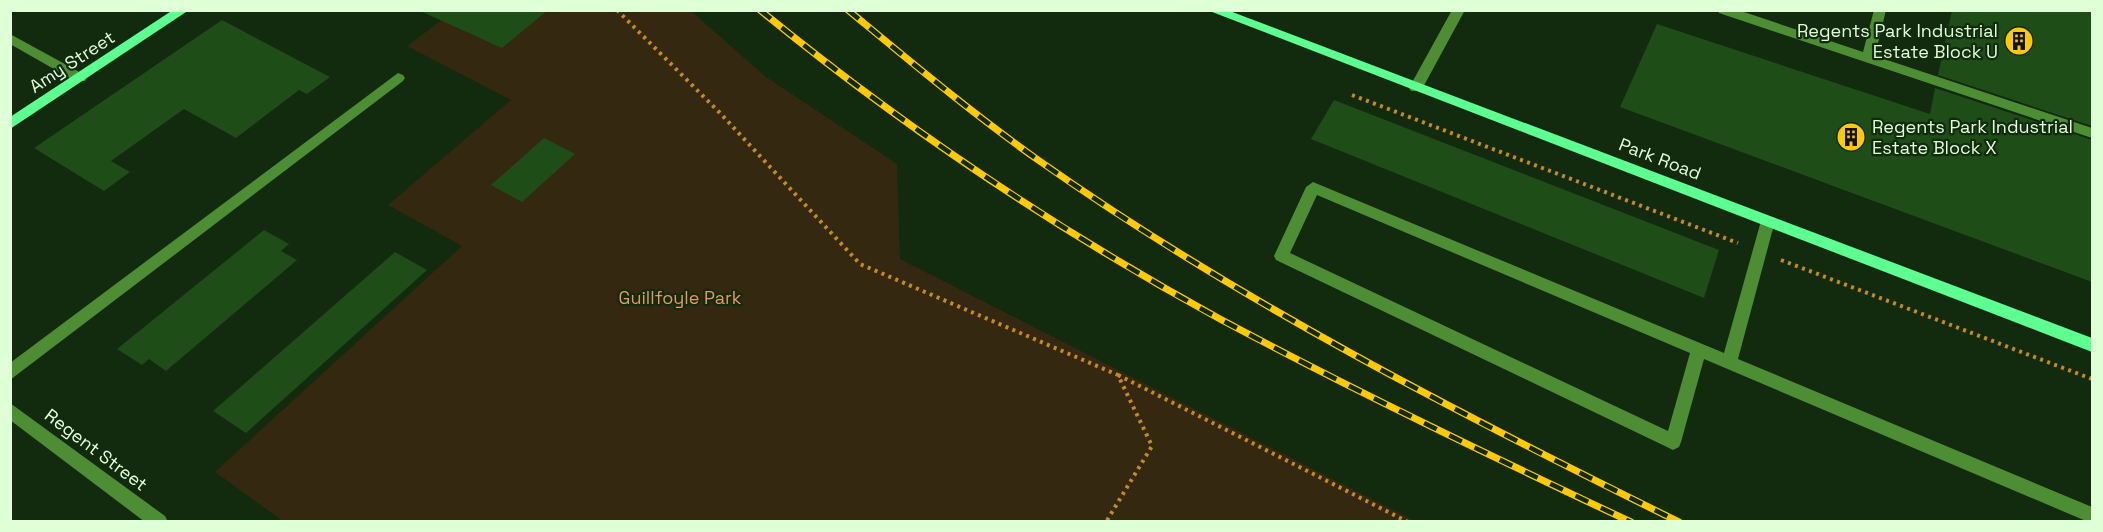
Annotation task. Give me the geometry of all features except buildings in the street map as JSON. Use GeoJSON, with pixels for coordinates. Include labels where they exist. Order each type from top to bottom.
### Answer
{"type":"FeatureCollection","features":[{"type":"Feature","properties":{"kind":"main road","name":"Amy Street"},"geometry":{"type":"LineString","coordinates":[[10,124],[183,10]]}},
{"type":"Feature","properties":{"kind":"main road","name":"Park Road"},"geometry":{"type":"LineString","coordinates":[[1212,10],[2092,345]]}},
{"type":"Feature","properties":{"kind":"street"},"geometry":{"type":"LineString","coordinates":[[1416,88],[1459,10]]}},
{"type":"Feature","properties":{"kind":"street"},"geometry":{"type":"LineString","coordinates":[[1722,10],[2092,133]]}},
{"type":"Feature","properties":{"kind":"street"},"geometry":{"type":"LineString","coordinates":[[1868,59],[1880,10]]}},
{"type":"Feature","properties":{"kind":"street"},"geometry":{"type":"LineString","coordinates":[[10,38],[80,78]]}},
{"type":"Feature","properties":{"kind":"street"},"geometry":{"type":"LineString","coordinates":[[10,373],[398,78]]}},
{"type":"Feature","properties":{"kind":"street"},"geometry":{"type":"LineString","coordinates":[[1699,349],[1673,442],[1281,256],[1313,187],[1699,349],[2092,515]]}},
{"type":"Feature","properties":{"kind":"street"},"geometry":{"type":"LineString","coordinates":[[1729,362],[1768,221]]}},
{"type":"Feature","properties":{"kind":"street","name":"Regent Street"},"geometry":{"type":"LineString","coordinates":[[10,410],[159,522]]}},
{"type":"Feature","properties":{"kind":"path"},"geometry":{"type":"LineString","coordinates":[[617,10],[722,114],[860,264],[1118,375],[1408,522]]}},
{"type":"Feature","properties":{"kind":"path"},"geometry":{"type":"LineString","coordinates":[[1352,95],[2092,379]]}},
{"type":"Feature","properties":{"kind":"path"},"geometry":{"type":"LineString","coordinates":[[1106,522],[1152,446],[1118,375]]}},
{"type":"Feature","properties":{"kind":"green space","name":"Guillfoyle Park"},"geometry":{"type":"Polygon","coordinates":[[[690,10],[766,77],[897,164],[900,259],[1415,521],[284,522],[215,472],[462,246],[388,205],[511,100],[407,46],[454,11],[690,10]]]}},
{"type":"Feature","properties":{"kind":"railway"},"geometry":{"type":"LineString","coordinates":[[760,10],[925,136],[1100,250],[1271,346],[1373,398],[1631,522]]}},
{"type":"Feature","properties":{"kind":"railway"},"geometry":{"type":"LineString","coordinates":[[848,10],[991,126],[1117,214],[1195,263],[1434,398],[1679,522]]}},
{"type":"Feature","properties":{"kind":"place","name":"Regents Park Industrial Estate Block U"},"geometry":{"type":"Point","coordinates":[2019,41]}},
{"type":"Feature","properties":{"kind":"place","name":"Regents Park Industrial Estate Block X"},"geometry":{"type":"Point","coordinates":[1851,137]}}]}
